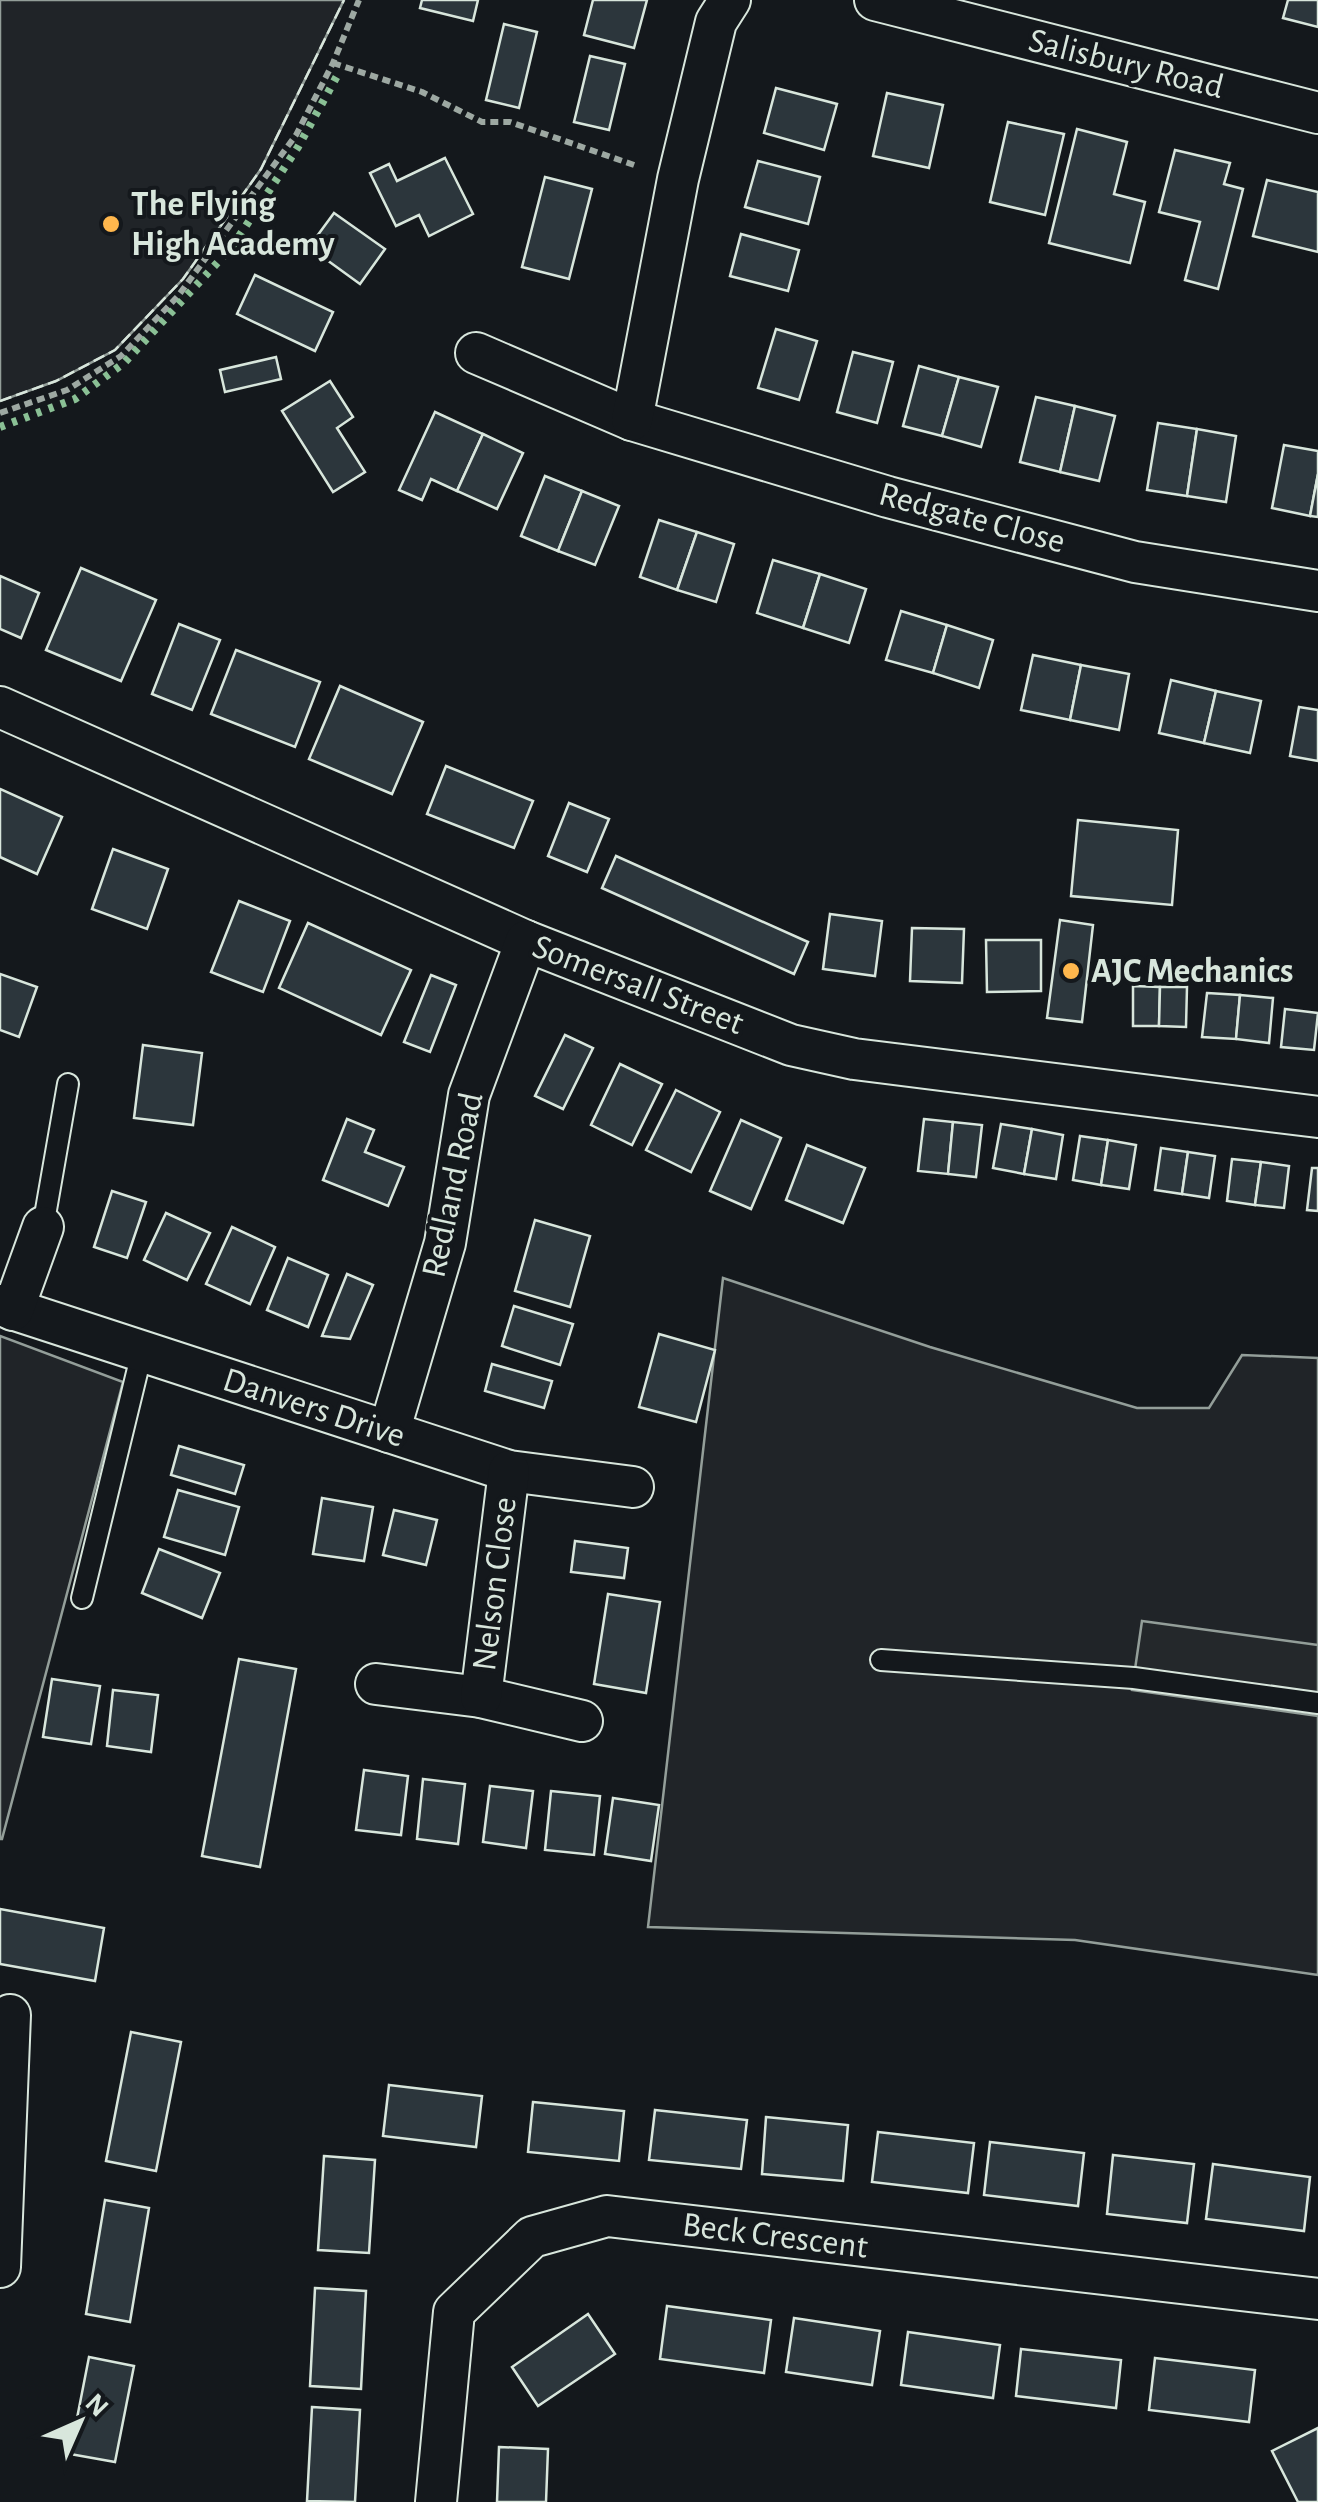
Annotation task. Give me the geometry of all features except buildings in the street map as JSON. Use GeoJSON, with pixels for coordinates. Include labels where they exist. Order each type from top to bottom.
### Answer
{"type":"FeatureCollection","features":[{"type":"Feature","properties":{"kind":"street"},"geometry":{"type":"LineString","coordinates":[[632,420],[678,180],[716,22],[730,0]]}},
{"type":"Feature","properties":{"kind":"street","name":"Salisbury Road"},"geometry":{"type":"LineString","coordinates":[[875,0],[1318,112]]}},
{"type":"Feature","properties":{"kind":"street","name":"Redgate Close"},"geometry":{"type":"LineString","coordinates":[[476,353],[632,420],[888,497],[1135,562],[1318,592]]}},
{"type":"Feature","properties":{"kind":"street","name":"Somersall Street"},"geometry":{"type":"LineString","coordinates":[[0,706],[526,942],[791,1045],[854,1059],[1318,1117]]}},
{"type":"Feature","properties":{"kind":"street","name":"Redland Road"},"geometry":{"type":"LineString","coordinates":[[388,1432],[445,1243],[470,1095],[526,942]]}},
{"type":"Feature","properties":{"kind":"street"},"geometry":{"type":"LineString","coordinates":[[6,1308],[42,1227]]}},
{"type":"Feature","properties":{"kind":"street","name":"Danvers Drive"},"geometry":{"type":"LineString","coordinates":[[6,1308],[508,1471],[634,1487]]}},
{"type":"Feature","properties":{"kind":"street","name":"Nelson Close"},"geometry":{"type":"LineString","coordinates":[[481,1697],[508,1471]]}},
{"type":"Feature","properties":{"kind":"street","name":"Nelson Close"},"geometry":{"type":"LineString","coordinates":[[376,1684],[481,1697],[582,1721]]}},
{"type":"Feature","properties":{"kind":"street"},"geometry":{"type":"LineString","coordinates":[[0,2267],[10,2015]]}},
{"type":"Feature","properties":{"kind":"street","name":"Beck Crescent"},"geometry":{"type":"LineString","coordinates":[[436,2502],[454,2312],[532,2237],[607,2216],[1318,2299]]}},
{"type":"Feature","properties":{"kind":"lane"},"geometry":{"type":"LineString","coordinates":[[42,1227],[68,1084]]}},
{"type":"Feature","properties":{"kind":"lane"},"geometry":{"type":"LineString","coordinates":[[82,1598],[142,1352]]}},
{"type":"Feature","properties":{"kind":"lane"},"geometry":{"type":"LineString","coordinates":[[881,1660],[1134,1678],[1318,1703]]}},
{"type":"Feature","properties":{"kind":"path"},"geometry":{"type":"LineString","coordinates":[[0,413],[67,390],[121,356],[178,296],[296,134],[358,0]]}},
{"type":"Feature","properties":{"kind":"path"},"geometry":{"type":"LineString","coordinates":[[332,63],[422,92],[482,122],[510,122],[678,180]]}},
{"type":"Feature","properties":{"kind":"shaded area","name":"The Flying High Academy"},"geometry":{"type":"Polygon","coordinates":[[[0,0],[344,0],[261,169],[183,279],[115,350],[56,381],[0,401],[0,0]]]}},
{"type":"Feature","properties":{"kind":"shaded area"},"geometry":{"type":"Polygon","coordinates":[[[723,1278],[930,1347],[1137,1408],[1209,1408],[1242,1355],[1318,1358],[1318,1975],[1075,1940],[648,1927],[723,1278]]]}},
{"type":"Feature","properties":{"kind":"shaded area"},"geometry":{"type":"Polygon","coordinates":[[[0,1336],[123,1382],[2,1839],[0,1839],[0,1336]]]}},
{"type":"Feature","properties":{"kind":"shaded area"},"geometry":{"type":"Polygon","coordinates":[[[1142,1621],[1318,1645],[1318,1716],[1132,1690],[1142,1621]]]}},
{"type":"Feature","properties":{"kind":"hedge"},"geometry":{"type":"LineString","coordinates":[[0,427],[75,399],[124,363],[232,247],[298,147],[337,76]]}},
{"type":"Feature","properties":{"kind":"fence"},"geometry":{"type":"LineString","coordinates":[[0,401],[56,381],[115,350],[183,279],[261,169],[344,0]]}},
{"type":"Feature","properties":{"kind":"place","name":"The Flying High Academy"},"geometry":{"type":"Point","coordinates":[111,224]}},
{"type":"Feature","properties":{"kind":"place","name":"AJC Mechanics"},"geometry":{"type":"Point","coordinates":[1071,971]}}]}
